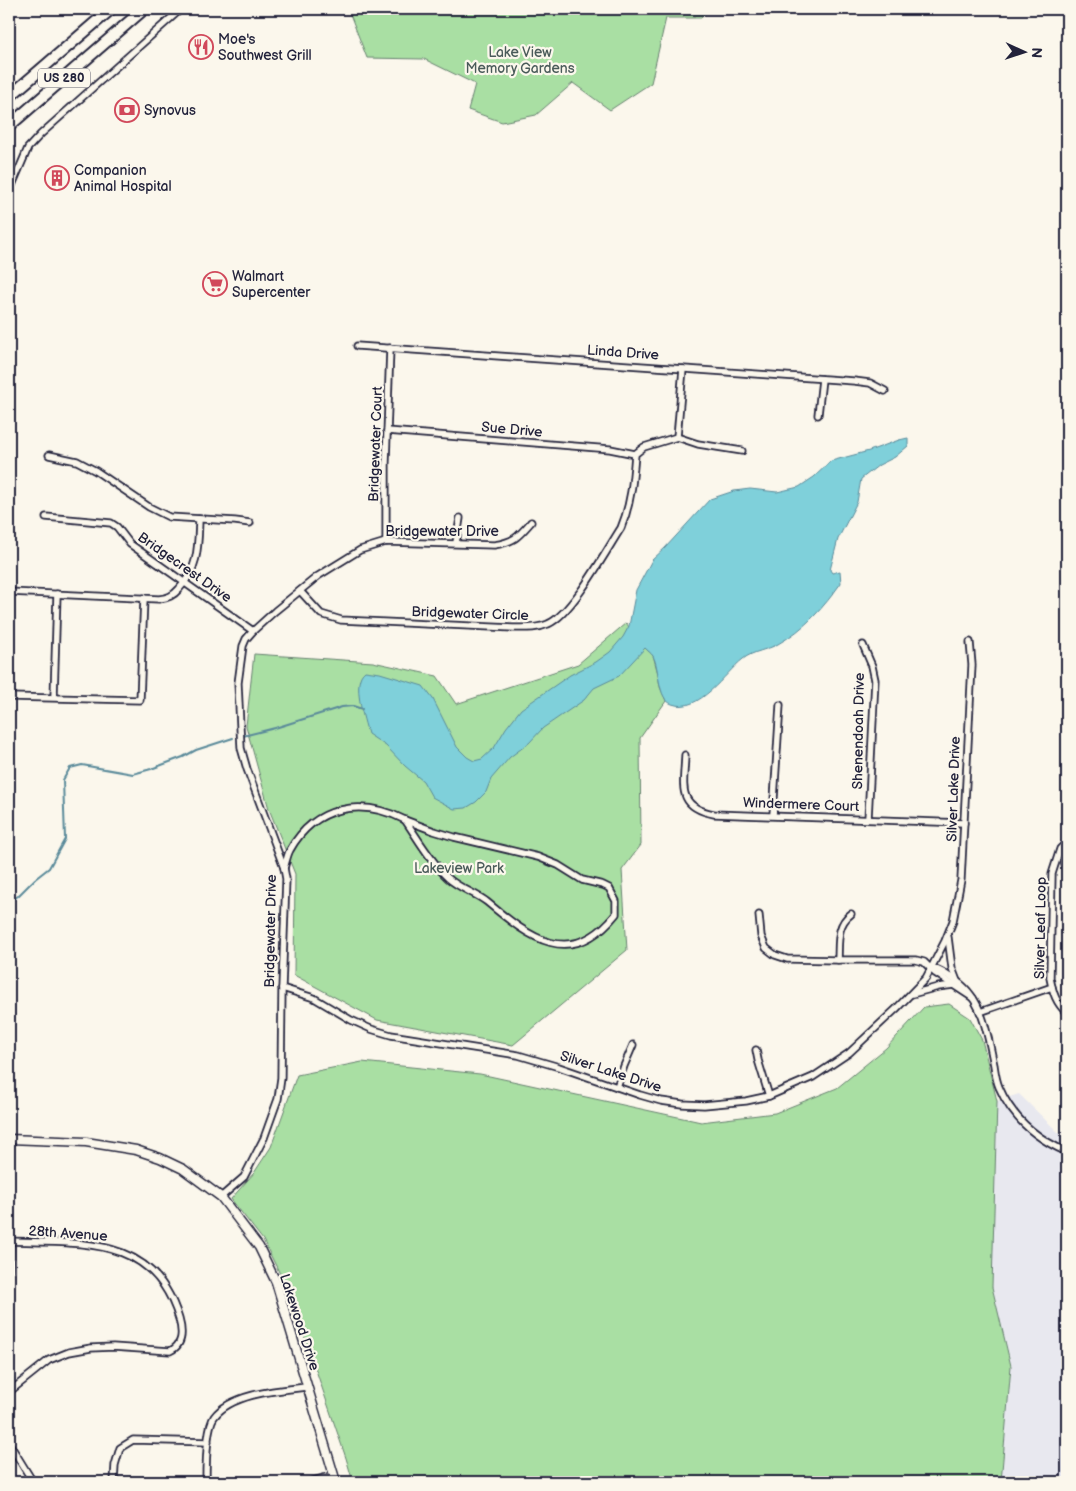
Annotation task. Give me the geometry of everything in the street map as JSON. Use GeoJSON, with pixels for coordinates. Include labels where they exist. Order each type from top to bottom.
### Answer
{"type":"FeatureCollection","features":[{"type":"Feature","properties":{"kind":"highway","name":"US 280"},"geometry":{"type":"LineString","coordinates":[[9,97],[111,9]]}},
{"type":"Feature","properties":{"kind":"highway","name":"US 280"},"geometry":{"type":"LineString","coordinates":[[9,126],[144,9]]}},
{"type":"Feature","properties":{"kind":"street"},"geometry":{"type":"LineString","coordinates":[[9,190],[28,148],[41,134],[181,9]]}},
{"type":"Feature","properties":{"kind":"street","name":"Linda Drive"},"geometry":{"type":"LineString","coordinates":[[357,346],[870,383],[885,391]]}},
{"type":"Feature","properties":{"kind":"street","name":"Bridgewater Court"},"geometry":{"type":"LineString","coordinates":[[386,542],[390,348]]}},
{"type":"Feature","properties":{"kind":"street"},"geometry":{"type":"LineString","coordinates":[[677,437],[682,369]]}},
{"type":"Feature","properties":{"kind":"street"},"geometry":{"type":"LineString","coordinates":[[818,415],[822,379]]}},
{"type":"Feature","properties":{"kind":"street","name":"Sue Drive"},"geometry":{"type":"LineString","coordinates":[[387,431],[610,449],[635,454]]}},
{"type":"Feature","properties":{"kind":"street"},"geometry":{"type":"LineString","coordinates":[[635,454],[644,447],[677,437],[698,444],[742,451]]}},
{"type":"Feature","properties":{"kind":"street","name":"Bridgewater Circle"},"geometry":{"type":"LineString","coordinates":[[300,591],[322,614],[341,620],[513,628],[534,628],[547,624],[573,600],[620,528],[632,494],[635,454]]}},
{"type":"Feature","properties":{"kind":"street"},"geometry":{"type":"LineString","coordinates":[[49,455],[77,461],[96,471],[149,508],[169,516],[235,520],[250,523]]}},
{"type":"Feature","properties":{"kind":"street","name":"Bridgecrest Drive"},"geometry":{"type":"LineString","coordinates":[[46,517],[111,523],[116,526],[130,544],[253,631]]}},
{"type":"Feature","properties":{"kind":"street"},"geometry":{"type":"LineString","coordinates":[[456,543],[460,518]]}},
{"type":"Feature","properties":{"kind":"street"},"geometry":{"type":"LineString","coordinates":[[9,592],[144,598],[166,598],[173,596],[193,570],[197,550],[198,519]]}},
{"type":"Feature","properties":{"kind":"street","name":"Bridgewater Drive"},"geometry":{"type":"LineString","coordinates":[[221,1197],[244,1177],[264,1138],[278,1099],[281,1078],[286,879],[284,868],[241,748],[239,676],[243,646],[253,631],[318,576],[360,550],[386,542],[494,545],[508,543],[520,535],[531,522]]}},
{"type":"Feature","properties":{"kind":"street"},"geometry":{"type":"LineString","coordinates":[[54,697],[57,594]]}},
{"type":"Feature","properties":{"kind":"street"},"geometry":{"type":"LineString","coordinates":[[9,697],[140,700],[144,598]]}},
{"type":"Feature","properties":{"kind":"street","name":"Silver Lake Drive"},"geometry":{"type":"LineString","coordinates":[[282,988],[314,998],[351,1020],[391,1035],[518,1055],[661,1101],[682,1104],[725,1104],[769,1096],[813,1077],[848,1053],[926,978],[948,935],[958,901],[961,880],[972,665],[970,642]]}},
{"type":"Feature","properties":{"kind":"street","name":"Shenendoah Drive"},"geometry":{"type":"LineString","coordinates":[[863,645],[870,659],[875,680],[868,819]]}},
{"type":"Feature","properties":{"kind":"street"},"geometry":{"type":"LineString","coordinates":[[773,815],[780,705]]}},
{"type":"Feature","properties":{"kind":"street","name":"Windermere Court"},"geometry":{"type":"LineString","coordinates":[[685,755],[684,795],[688,802],[699,811],[714,814],[964,824]]}},
{"type":"Feature","properties":{"kind":"street"},"geometry":{"type":"LineString","coordinates":[[284,868],[290,850],[304,831],[321,816],[341,809],[363,807],[384,811],[448,835],[538,857],[558,865],[582,880],[603,884],[609,888],[616,901],[616,914],[584,942],[570,945],[556,944],[536,937],[517,927],[484,900],[465,890],[448,877],[434,861],[405,820]]}},
{"type":"Feature","properties":{"kind":"street","name":"Silver Leaf Loop"},"geometry":{"type":"LineString","coordinates":[[1067,842],[1060,849],[1052,874],[1050,978],[1059,1006],[1067,1013]]}},
{"type":"Feature","properties":{"kind":"street"},"geometry":{"type":"LineString","coordinates":[[838,960],[840,928],[843,920],[851,914]]}},
{"type":"Feature","properties":{"kind":"street"},"geometry":{"type":"LineString","coordinates":[[759,915],[761,936],[766,948],[775,955],[788,959],[916,960],[924,962],[935,973],[956,983],[972,998],[984,1019],[997,1082],[1014,1113],[1032,1132],[1067,1152]]}},
{"type":"Feature","properties":{"kind":"street","name":"Silver Lake Drive"},"geometry":{"type":"LineString","coordinates":[[910,994],[956,983],[948,935]]}},
{"type":"Feature","properties":{"kind":"street"},"geometry":{"type":"LineString","coordinates":[[980,1012],[1052,987]]}},
{"type":"Feature","properties":{"kind":"street"},"geometry":{"type":"LineString","coordinates":[[617,1087],[633,1045]]}},
{"type":"Feature","properties":{"kind":"street"},"geometry":{"type":"LineString","coordinates":[[756,1050],[769,1096]]}},
{"type":"Feature","properties":{"kind":"street","name":"Lakewood Drive"},"geometry":{"type":"LineString","coordinates":[[9,1139],[86,1142],[136,1150],[160,1158],[183,1169],[221,1197],[259,1247],[276,1282],[335,1479]]}},
{"type":"Feature","properties":{"kind":"street"},"geometry":{"type":"LineString","coordinates":[[9,1242],[9,1277]]}},
{"type":"Feature","properties":{"kind":"street","name":"28th Avenue"},"geometry":{"type":"LineString","coordinates":[[9,1242],[87,1244],[109,1247],[129,1255],[147,1267],[161,1282],[172,1301],[180,1321],[182,1334],[177,1348],[170,1352],[135,1347],[91,1348],[69,1352],[49,1360],[9,1392]]}},
{"type":"Feature","properties":{"kind":"street"},"geometry":{"type":"LineString","coordinates":[[206,1482],[208,1442],[213,1418],[230,1403],[270,1391],[307,1387]]}},
{"type":"Feature","properties":{"kind":"street"},"geometry":{"type":"LineString","coordinates":[[114,1482],[115,1465],[120,1448],[133,1440],[208,1442]]}},
{"type":"Feature","properties":{"kind":"street"},"geometry":{"type":"LineString","coordinates":[[9,1443],[33,1482]]}},
{"type":"Feature","properties":{"kind":"street"},"geometry":{"type":"LineString","coordinates":[[309,1482],[335,1479]]}},
{"type":"Feature","properties":{"kind":"shaded area"},"geometry":{"type":"Polygon","coordinates":[[[1019,1094],[1067,1141],[1067,1482],[1001,1482],[1011,1366],[992,1287],[997,1101],[1019,1094]]]}},
{"type":"Feature","properties":{"kind":"green space","name":"Lake View Memory Gardens"},"geometry":{"type":"Polygon","coordinates":[[[348,9],[708,9],[701,18],[666,18],[651,83],[610,110],[573,83],[536,115],[502,122],[468,110],[475,84],[424,59],[367,58],[348,9]]]}},
{"type":"Feature","properties":{"kind":"green space","name":"Lakeview Park"},"geometry":{"type":"Polygon","coordinates":[[[626,623],[645,648],[653,655],[660,687],[666,701],[640,738],[641,845],[622,870],[627,950],[513,1045],[377,1020],[294,975],[295,874],[269,809],[246,726],[254,654],[373,662],[437,676],[456,704],[578,664],[626,623]]]}},
{"type":"Feature","properties":{"kind":"green space"},"geometry":{"type":"Polygon","coordinates":[[[949,1004],[970,1018],[982,1040],[997,1101],[992,1287],[1011,1366],[1001,1482],[353,1482],[290,1294],[263,1240],[231,1199],[254,1173],[271,1147],[297,1075],[362,1062],[480,1074],[701,1122],[775,1113],[837,1088],[886,1048],[924,1007],[949,1004]]]}},
{"type":"Feature","properties":{"kind":"water"},"geometry":{"type":"Polygon","coordinates":[[[908,438],[908,446],[895,457],[879,465],[861,479],[857,502],[838,539],[830,570],[832,573],[840,571],[841,583],[828,601],[797,632],[774,646],[751,654],[743,659],[702,698],[682,706],[667,701],[661,690],[653,656],[645,648],[619,676],[594,688],[584,700],[543,728],[529,743],[510,757],[491,779],[486,792],[476,802],[466,808],[454,809],[432,797],[423,781],[386,746],[368,734],[359,691],[361,676],[365,671],[380,673],[423,686],[433,699],[457,747],[474,761],[482,759],[494,748],[506,728],[521,709],[570,675],[596,662],[610,652],[623,637],[629,626],[636,590],[652,560],[710,499],[734,491],[750,489],[777,492],[799,487],[814,477],[831,461],[908,438]]]}},
{"type":"Feature","properties":{"kind":"waterway"},"geometry":{"type":"LineString","coordinates":[[243,736],[342,707],[353,706],[362,709]]}},
{"type":"Feature","properties":{"kind":"waterway"},"geometry":{"type":"LineString","coordinates":[[9,902],[49,868],[65,839],[63,780],[70,768],[82,765],[133,774],[233,738]]}},
{"type":"Feature","properties":{"kind":"place","name":"Moe's Southwest Grill"},"geometry":{"type":"Point","coordinates":[201,47]}},
{"type":"Feature","properties":{"kind":"place","name":"Synovus"},"geometry":{"type":"Point","coordinates":[127,110]}},
{"type":"Feature","properties":{"kind":"place","name":"Companion Animal Hospital"},"geometry":{"type":"Point","coordinates":[57,178]}},
{"type":"Feature","properties":{"kind":"place","name":"Walmart Supercenter"},"geometry":{"type":"Point","coordinates":[215,284]}}]}
